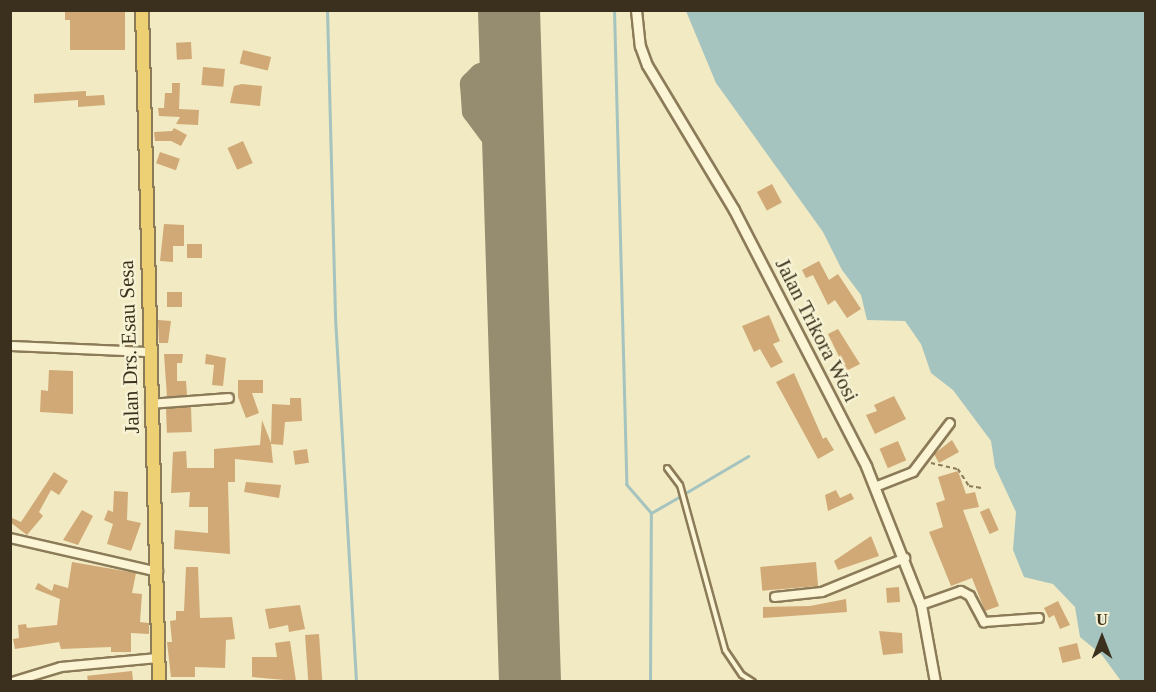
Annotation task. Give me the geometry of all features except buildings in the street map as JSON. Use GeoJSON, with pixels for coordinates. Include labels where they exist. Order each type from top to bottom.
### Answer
{"type":"FeatureCollection","features":[{"type":"Feature","properties":{"kind":"highway","name":"Jalan Drs. Esau Sesa"},"geometry":{"type":"LineString","coordinates":[[142,10],[147,352],[158,572],[159,681]]}},
{"type":"Feature","properties":{"kind":"street","name":"Jalan Trikora Wosi"},"geometry":{"type":"LineString","coordinates":[[636,10],[640,46],[647,65],[748,236],[875,487],[905,558],[921,605],[935,681]]}},
{"type":"Feature","properties":{"kind":"street"},"geometry":{"type":"LineString","coordinates":[[10,346],[147,352]]}},
{"type":"Feature","properties":{"kind":"street"},"geometry":{"type":"LineString","coordinates":[[150,404],[229,398]]}},
{"type":"Feature","properties":{"kind":"street"},"geometry":{"type":"LineString","coordinates":[[875,487],[913,472],[925,462],[950,423]]}},
{"type":"Feature","properties":{"kind":"street"},"geometry":{"type":"LineString","coordinates":[[10,538],[158,572]]}},
{"type":"Feature","properties":{"kind":"street"},"geometry":{"type":"LineString","coordinates":[[775,597],[822,592],[905,558]]}},
{"type":"Feature","properties":{"kind":"street"},"geometry":{"type":"LineString","coordinates":[[921,605],[961,591],[970,596],[984,622],[1039,618]]}},
{"type":"Feature","properties":{"kind":"street"},"geometry":{"type":"LineString","coordinates":[[12,681],[61,667],[158,658]]}},
{"type":"Feature","properties":{"kind":"lane"},"geometry":{"type":"LineString","coordinates":[[667,468],[680,485],[724,650],[742,675],[753,681]]}},
{"type":"Feature","properties":{"kind":"path"},"geometry":{"type":"LineString","coordinates":[[925,462],[958,469],[969,486],[982,488]]}},
{"type":"Feature","properties":{"kind":"water"},"geometry":{"type":"Polygon","coordinates":[[[686,11],[1145,11],[1145,681],[1121,681],[1102,655],[1080,637],[1075,607],[1053,584],[1024,577],[1013,550],[1016,512],[995,467],[991,441],[953,390],[931,373],[921,344],[905,321],[867,320],[861,295],[842,270],[823,232],[716,83],[686,11]]]}},
{"type":"Feature","properties":{"kind":"waterway"},"geometry":{"type":"LineString","coordinates":[[327,10],[335,317],[356,682]]}},
{"type":"Feature","properties":{"kind":"waterway"},"geometry":{"type":"LineString","coordinates":[[614,10],[626,484],[651,513]]}},
{"type":"Feature","properties":{"kind":"waterway"},"geometry":{"type":"LineString","coordinates":[[687,492],[748,456]]}},
{"type":"Feature","properties":{"kind":"waterway"},"geometry":{"type":"LineString","coordinates":[[650,682],[651,513],[679,497]]}},
{"type":"Feature","properties":{"kind":"taxiway"},"geometry":{"type":"LineString","coordinates":[[514,147],[517,79],[501,69],[481,75],[472,84],[474,111],[514,165]]}},
{"type":"Feature","properties":{"kind":"runway"},"geometry":{"type":"LineString","coordinates":[[509,10],[530,682]]}}]}
